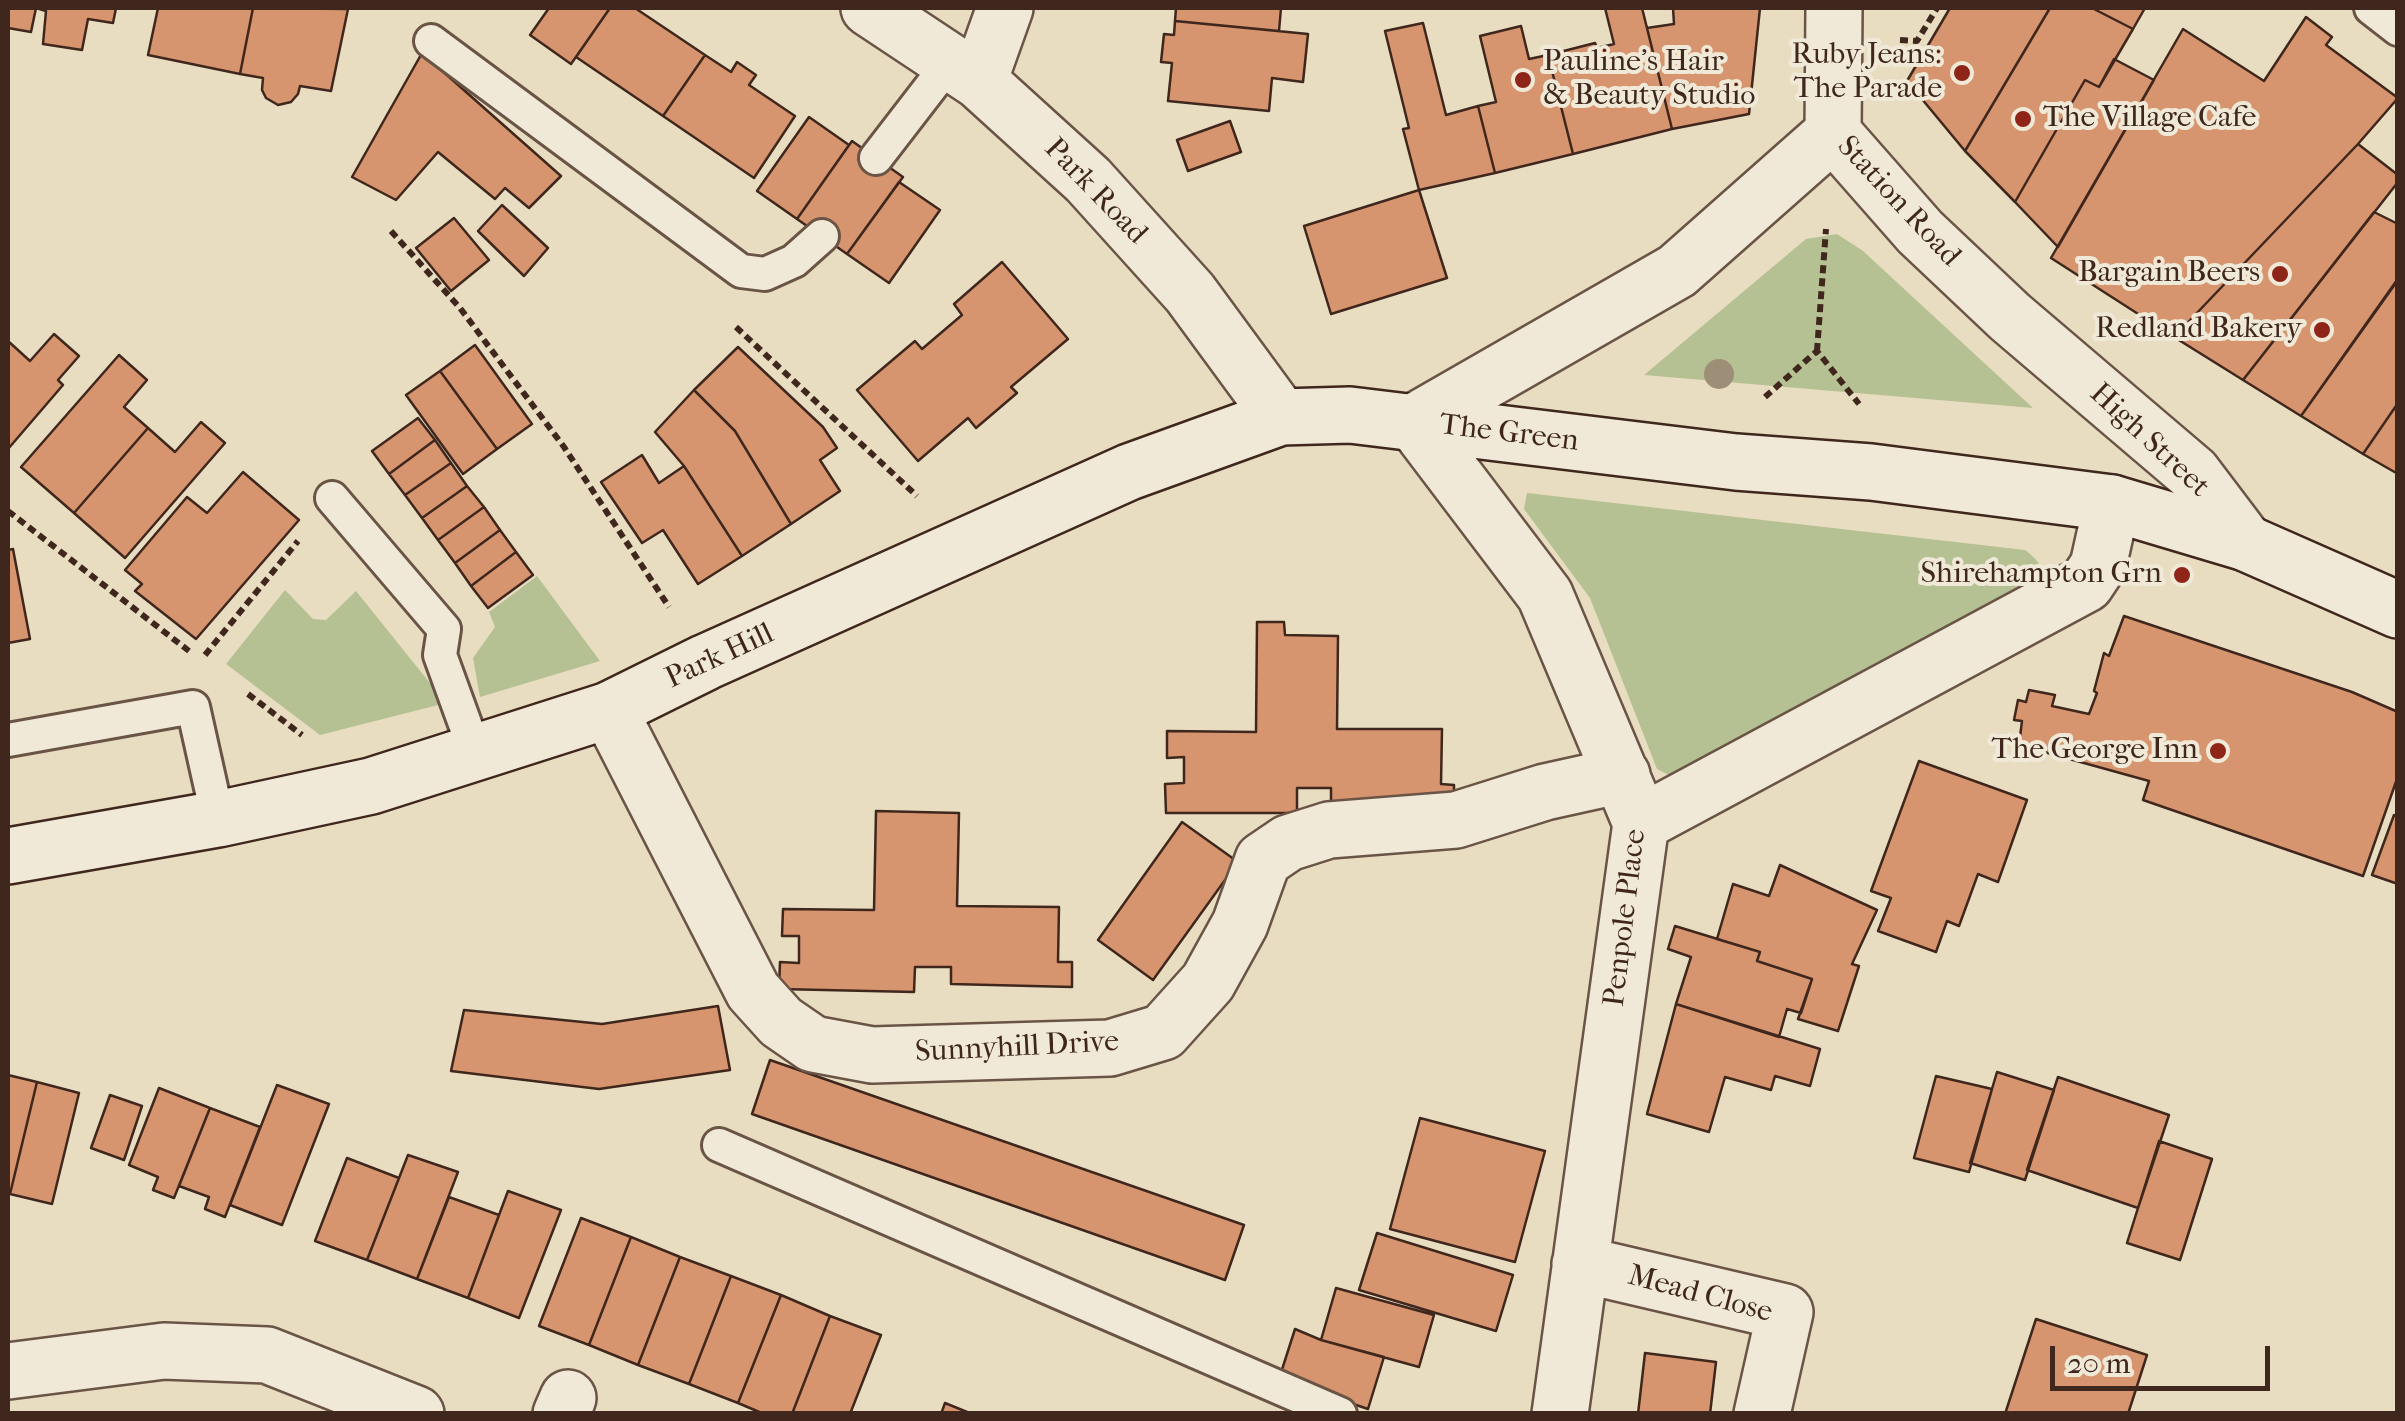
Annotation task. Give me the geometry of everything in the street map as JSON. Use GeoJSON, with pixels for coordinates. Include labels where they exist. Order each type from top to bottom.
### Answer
{"type":"FeatureCollection","features":[{"type":"Feature","properties":{"kind":"street","name":"Park Road"},"geometry":{"type":"LineString","coordinates":[[870,8],[965,72],[1088,180],[1190,293],[1281,417]]}},
{"type":"Feature","properties":{"kind":"street"},"geometry":{"type":"LineString","coordinates":[[965,72],[1005,8]]}},
{"type":"Feature","properties":{"kind":"street","name":"Station Road"},"geometry":{"type":"LineString","coordinates":[[1834,8],[1833,133],[1920,232],[2010,317]]}},
{"type":"Feature","properties":{"kind":"street","name":"The Green"},"geometry":{"type":"LineString","coordinates":[[1414,422],[1678,271],[1833,133]]}},
{"type":"Feature","properties":{"kind":"street","name":"High Street"},"geometry":{"type":"LineString","coordinates":[[2010,317],[2193,473],[2246,543],[2398,610]]}},
{"type":"Feature","properties":{"kind":"street","name":"Park Hill"},"geometry":{"type":"LineString","coordinates":[[8,856],[218,819],[371,786],[609,710],[706,662],[1129,472],[1281,417],[1350,414],[1414,422]]}},
{"type":"Feature","properties":{"kind":"street"},"geometry":{"type":"LineString","coordinates":[[1414,422],[1545,594],[1631,799],[2086,584],[2098,566],[2112,503]]}},
{"type":"Feature","properties":{"kind":"street","name":"The Green"},"geometry":{"type":"LineString","coordinates":[[1414,422],[1736,462],[1871,472],[2112,503],[2246,543]]}},
{"type":"Feature","properties":{"kind":"street","name":"Sunnyhill Drive"},"geometry":{"type":"LineString","coordinates":[[609,710],[754,991],[781,1022],[813,1044],[872,1055],[1110,1048],[1163,1032],[1208,982],[1240,924],[1263,860],[1288,843],[1330,830],[1456,820],[1545,792],[1631,799]]}},
{"type":"Feature","properties":{"kind":"street","name":"Penpole Place"},"geometry":{"type":"LineString","coordinates":[[1560,1414],[1631,799]]}},
{"type":"Feature","properties":{"kind":"street","name":"Mead Close"},"geometry":{"type":"LineString","coordinates":[[1580,1264],[1785,1312],[1762,1414]]}},
{"type":"Feature","properties":{"kind":"street"},"geometry":{"type":"LineString","coordinates":[[8,1371],[164,1351],[267,1355],[416,1414]]}},
{"type":"Feature","properties":{"kind":"lane"},"geometry":{"type":"LineString","coordinates":[[2371,8],[2398,29]]}},
{"type":"Feature","properties":{"kind":"lane"},"geometry":{"type":"LineString","coordinates":[[430,41],[741,271],[765,274],[794,260],[822,236]]}},
{"type":"Feature","properties":{"kind":"lane"},"geometry":{"type":"LineString","coordinates":[[876,158],[965,72]]}},
{"type":"Feature","properties":{"kind":"lane"},"geometry":{"type":"LineString","coordinates":[[332,498],[444,630],[440,655],[476,754]]}},
{"type":"Feature","properties":{"kind":"lane"},"geometry":{"type":"LineString","coordinates":[[8,740],[193,706],[218,819]]}},
{"type":"Feature","properties":{"kind":"lane"},"geometry":{"type":"LineString","coordinates":[[719,1145],[1340,1414]]}},
{"type":"Feature","properties":{"kind":"path"},"geometry":{"type":"LineString","coordinates":[[1818,351],[1833,133]]}},
{"type":"Feature","properties":{"kind":"path"},"geometry":{"type":"LineString","coordinates":[[391,231],[460,308],[564,447],[706,662]]}},
{"type":"Feature","properties":{"kind":"path"},"geometry":{"type":"LineString","coordinates":[[727,319],[969,545]]}},
{"type":"Feature","properties":{"kind":"path"},"geometry":{"type":"LineString","coordinates":[[200,660],[332,498]]}},
{"type":"Feature","properties":{"kind":"green space"},"geometry":{"type":"Polygon","coordinates":[[[1837,234],[1863,251],[2033,408],[1644,375],[1806,239],[1837,234]]]}},
{"type":"Feature","properties":{"kind":"green space"},"geometry":{"type":"Polygon","coordinates":[[[1527,493],[2025,550],[2038,563],[2045,580],[1673,777],[1657,769],[1590,598],[1524,509],[1527,493]]]}},
{"type":"Feature","properties":{"kind":"green space"},"geometry":{"type":"Polygon","coordinates":[[[537,576],[600,661],[480,697],[473,658],[495,627],[489,612],[537,576]]]}},
{"type":"Feature","properties":{"kind":"green space"},"geometry":{"type":"Polygon","coordinates":[[[285,590],[313,619],[326,620],[356,591],[446,703],[320,735],[226,664],[285,590]]]}},
{"type":"Feature","properties":{"kind":"building"},"geometry":{"type":"Polygon","coordinates":[[[8,8],[36,8],[31,32],[8,28],[8,8]]]}},
{"type":"Feature","properties":{"kind":"building"},"geometry":{"type":"Polygon","coordinates":[[[36,8],[116,8],[113,23],[88,19],[82,50],[43,44],[46,11],[36,8]]]}},
{"type":"Feature","properties":{"kind":"building"},"geometry":{"type":"Polygon","coordinates":[[[158,8],[253,8],[240,74],[148,55],[158,8]]]}},
{"type":"Feature","properties":{"kind":"building"},"geometry":{"type":"Polygon","coordinates":[[[253,8],[348,9],[331,91],[300,86],[291,102],[278,105],[266,98],[263,78],[240,74],[253,8]]]}},
{"type":"Feature","properties":{"kind":"building"},"geometry":{"type":"Polygon","coordinates":[[[549,8],[610,8],[571,64],[530,35],[549,8]]]}},
{"type":"Feature","properties":{"kind":"building"},"geometry":{"type":"Polygon","coordinates":[[[610,8],[635,8],[705,55],[663,116],[576,57],[610,8]]]}},
{"type":"Feature","properties":{"kind":"building"},"geometry":{"type":"Polygon","coordinates":[[[1176,8],[1281,8],[1279,31],[1175,21],[1176,8]]]}},
{"type":"Feature","properties":{"kind":"building"},"geometry":{"type":"Polygon","coordinates":[[[1605,8],[1642,8],[1672,129],[1573,154],[1548,55],[1595,43],[1597,48],[1614,44],[1605,8]]]}},
{"type":"Feature","properties":{"kind":"building"},"geometry":{"type":"Polygon","coordinates":[[[1673,8],[1760,8],[1749,114],[1672,129],[1647,28],[1674,24],[1673,8]]]}},
{"type":"Feature","properties":{"kind":"building","name":"Ruby Jeans: The Parade"},"geometry":{"type":"Polygon","coordinates":[[[1950,8],[2050,8],[1965,151],[1907,81],[1950,8]]]}},
{"type":"Feature","properties":{"kind":"building","name":"The Village Cafe"},"geometry":{"type":"Polygon","coordinates":[[[2050,8],[2092,8],[2133,29],[2099,87],[2085,80],[2015,202],[1965,151],[2050,8]]]}},
{"type":"Feature","properties":{"kind":"building"},"geometry":{"type":"Polygon","coordinates":[[[2092,8],[2145,8],[2133,29],[2092,8]]]}},
{"type":"Feature","properties":{"kind":"building"},"geometry":{"type":"Polygon","coordinates":[[[2306,17],[2332,37],[2326,45],[2398,98],[2174,337],[2051,258],[2183,29],[2264,81],[2306,17]]]}},
{"type":"Feature","properties":{"kind":"building"},"geometry":{"type":"Polygon","coordinates":[[[1175,21],[1308,34],[1303,82],[1272,78],[1269,111],[1168,101],[1172,63],[1161,62],[1164,34],[1174,35],[1175,21]]]}},
{"type":"Feature","properties":{"kind":"building"},"geometry":{"type":"Polygon","coordinates":[[[1423,23],[1446,115],[1478,106],[1495,173],[1419,190],[1403,129],[1409,128],[1385,31],[1423,23]]]}},
{"type":"Feature","properties":{"kind":"building","name":"Pauline's Hair & Beauty Studio"},"geometry":{"type":"Polygon","coordinates":[[[1521,26],[1529,59],[1548,55],[1573,154],[1495,173],[1478,106],[1496,102],[1480,36],[1521,26]]]}},
{"type":"Feature","properties":{"kind":"building"},"geometry":{"type":"Polygon","coordinates":[[[422,53],[561,176],[529,208],[505,188],[495,199],[438,152],[396,200],[352,177],[422,53]]]}},
{"type":"Feature","properties":{"kind":"building"},"geometry":{"type":"Polygon","coordinates":[[[705,55],[731,72],[737,62],[756,75],[749,85],[795,116],[754,178],[663,116],[705,55]]]}},
{"type":"Feature","properties":{"kind":"building"},"geometry":{"type":"Polygon","coordinates":[[[2114,59],[2154,80],[2058,247],[2015,202],[2085,80],[2099,87],[2114,59]]]}},
{"type":"Feature","properties":{"kind":"building"},"geometry":{"type":"Polygon","coordinates":[[[809,117],[849,145],[797,219],[757,191],[809,117]]]}},
{"type":"Feature","properties":{"kind":"building"},"geometry":{"type":"Polygon","coordinates":[[[1230,121],[1241,152],[1188,171],[1177,140],[1230,121]]]}},
{"type":"Feature","properties":{"kind":"building"},"geometry":{"type":"Polygon","coordinates":[[[852,141],[903,177],[847,254],[797,219],[852,141]]]}},
{"type":"Feature","properties":{"kind":"building","name":"Bargain Beers"},"geometry":{"type":"Polygon","coordinates":[[[2358,144],[2398,175],[2398,182],[2243,380],[2174,337],[2358,144]]]}},
{"type":"Feature","properties":{"kind":"building"},"geometry":{"type":"Polygon","coordinates":[[[899,182],[940,210],[889,283],[847,254],[899,182]]]}},
{"type":"Feature","properties":{"kind":"building"},"geometry":{"type":"Polygon","coordinates":[[[1419,190],[1447,278],[1331,314],[1304,226],[1419,190]]]}},
{"type":"Feature","properties":{"kind":"building"},"geometry":{"type":"Polygon","coordinates":[[[502,205],[548,248],[524,276],[478,231],[502,205]]]}},
{"type":"Feature","properties":{"kind":"building","name":"Redland Bakery"},"geometry":{"type":"Polygon","coordinates":[[[2374,212],[2398,224],[2398,280],[2301,416],[2243,380],[2374,212]]]}},
{"type":"Feature","properties":{"kind":"building"},"geometry":{"type":"Polygon","coordinates":[[[454,218],[489,260],[451,291],[416,248],[454,218]]]}},
{"type":"Feature","properties":{"kind":"building"},"geometry":{"type":"Polygon","coordinates":[[[1002,262],[1068,339],[1011,387],[1017,393],[976,428],[968,418],[918,461],[857,390],[915,341],[922,349],[962,315],[954,304],[1002,262]]]}},
{"type":"Feature","properties":{"kind":"building"},"geometry":{"type":"Polygon","coordinates":[[[2397,280],[2398,403],[2363,454],[2301,416],[2397,280]]]}},
{"type":"Feature","properties":{"kind":"building"},"geometry":{"type":"Polygon","coordinates":[[[54,334],[79,356],[58,380],[63,385],[8,449],[8,341],[30,361],[54,334]]]}},
{"type":"Feature","properties":{"kind":"building"},"geometry":{"type":"Polygon","coordinates":[[[475,345],[532,424],[497,449],[440,371],[475,345]]]}},
{"type":"Feature","properties":{"kind":"building"},"geometry":{"type":"Polygon","coordinates":[[[738,347],[823,427],[837,448],[820,460],[840,491],[791,524],[735,431],[694,390],[738,347]]]}},
{"type":"Feature","properties":{"kind":"building"},"geometry":{"type":"Polygon","coordinates":[[[119,355],[147,380],[124,407],[148,428],[74,513],[21,467],[119,355]]]}},
{"type":"Feature","properties":{"kind":"building"},"geometry":{"type":"Polygon","coordinates":[[[440,371],[497,449],[463,474],[406,395],[440,371]]]}},
{"type":"Feature","properties":{"kind":"building"},"geometry":{"type":"Polygon","coordinates":[[[694,390],[735,431],[791,524],[742,556],[684,466],[655,432],[694,390]]]}},
{"type":"Feature","properties":{"kind":"building"},"geometry":{"type":"Polygon","coordinates":[[[2398,403],[2398,474],[2363,454],[2398,403]]]}},
{"type":"Feature","properties":{"kind":"building"},"geometry":{"type":"Polygon","coordinates":[[[418,418],[435,440],[389,474],[372,451],[418,418]]]}},
{"type":"Feature","properties":{"kind":"building"},"geometry":{"type":"Polygon","coordinates":[[[201,422],[225,443],[125,558],[74,513],[148,428],[175,452],[201,422]]]}},
{"type":"Feature","properties":{"kind":"building"},"geometry":{"type":"Polygon","coordinates":[[[435,440],[451,463],[405,495],[389,474],[435,440]]]}},
{"type":"Feature","properties":{"kind":"building"},"geometry":{"type":"Polygon","coordinates":[[[642,455],[659,483],[684,466],[742,556],[698,584],[663,530],[642,543],[601,482],[642,455]]]}},
{"type":"Feature","properties":{"kind":"building"},"geometry":{"type":"Polygon","coordinates":[[[451,463],[467,486],[422,518],[405,495],[451,463]]]}},
{"type":"Feature","properties":{"kind":"building"},"geometry":{"type":"Polygon","coordinates":[[[243,472],[299,520],[196,639],[135,591],[142,584],[125,570],[187,497],[207,513],[243,472]]]}},
{"type":"Feature","properties":{"kind":"building"},"geometry":{"type":"Polygon","coordinates":[[[467,486],[484,507],[438,540],[422,518],[467,486]]]}},
{"type":"Feature","properties":{"kind":"building"},"geometry":{"type":"Polygon","coordinates":[[[484,507],[500,530],[455,563],[438,540],[484,507]]]}},
{"type":"Feature","properties":{"kind":"building"},"geometry":{"type":"Polygon","coordinates":[[[500,530],[516,552],[471,586],[455,563],[500,530]]]}},
{"type":"Feature","properties":{"kind":"building"},"geometry":{"type":"Polygon","coordinates":[[[13,549],[30,639],[8,643],[8,550],[13,549]]]}},
{"type":"Feature","properties":{"kind":"building"},"geometry":{"type":"Polygon","coordinates":[[[516,552],[533,575],[488,608],[471,586],[516,552]]]}},
{"type":"Feature","properties":{"kind":"building","name":"The George Inn"},"geometry":{"type":"Polygon","coordinates":[[[2124,616],[2352,692],[2398,712],[2398,776],[2363,876],[2143,800],[2149,781],[2019,745],[2022,721],[2014,720],[2018,700],[2026,702],[2029,690],[2055,695],[2052,706],[2089,714],[2104,653],[2109,656],[2124,616]]]}},
{"type":"Feature","properties":{"kind":"building"},"geometry":{"type":"Polygon","coordinates":[[[1257,622],[1284,622],[1285,635],[1338,636],[1337,729],[1442,729],[1441,784],[1454,785],[1454,808],[1331,807],[1331,788],[1297,788],[1297,813],[1166,813],[1165,784],[1184,783],[1184,757],[1167,758],[1167,731],[1256,732],[1257,622]]]}},
{"type":"Feature","properties":{"kind":"building"},"geometry":{"type":"Polygon","coordinates":[[[1919,761],[2027,800],[1998,882],[1978,874],[1959,926],[1947,921],[1936,952],[1878,931],[1891,898],[1871,891],[1919,761]]]}},
{"type":"Feature","properties":{"kind":"building"},"geometry":{"type":"Polygon","coordinates":[[[876,811],[959,813],[957,906],[1059,907],[1058,962],[1072,962],[1072,987],[951,984],[951,967],[915,967],[914,992],[779,989],[780,962],[799,963],[799,936],[782,936],[783,909],[874,910],[876,811]]]}},
{"type":"Feature","properties":{"kind":"building"},"geometry":{"type":"Polygon","coordinates":[[[2394,815],[2398,817],[2398,884],[2372,875],[2394,815]]]}},
{"type":"Feature","properties":{"kind":"building"},"geometry":{"type":"Polygon","coordinates":[[[1182,822],[1238,862],[1153,980],[1098,940],[1182,822]]]}},
{"type":"Feature","properties":{"kind":"building"},"geometry":{"type":"Polygon","coordinates":[[[1780,865],[1877,910],[1852,964],[1859,966],[1838,1031],[1798,1019],[1812,979],[1757,961],[1760,952],[1717,939],[1733,884],[1769,896],[1780,865]]]}},
{"type":"Feature","properties":{"kind":"building"},"geometry":{"type":"Polygon","coordinates":[[[1675,926],[1760,952],[1757,961],[1812,979],[1801,1013],[1787,1009],[1779,1037],[1676,1004],[1691,957],[1668,949],[1675,926]]]}},
{"type":"Feature","properties":{"kind":"building"},"geometry":{"type":"Polygon","coordinates":[[[1676,1004],[1820,1049],[1810,1086],[1775,1076],[1771,1090],[1725,1077],[1709,1132],[1647,1114],[1676,1004]]]}},
{"type":"Feature","properties":{"kind":"building"},"geometry":{"type":"Polygon","coordinates":[[[718,1006],[730,1070],[599,1089],[451,1071],[464,1010],[602,1024],[718,1006]]]}},
{"type":"Feature","properties":{"kind":"building"},"geometry":{"type":"Polygon","coordinates":[[[770,1060],[1244,1225],[1225,1280],[752,1114],[770,1060]]]}},
{"type":"Feature","properties":{"kind":"building"},"geometry":{"type":"Polygon","coordinates":[[[1997,1072],[2054,1090],[2025,1180],[1970,1163],[1997,1072]]]}},
{"type":"Feature","properties":{"kind":"building"},"geometry":{"type":"Polygon","coordinates":[[[8,1075],[37,1082],[10,1194],[8,1194],[8,1075]]]}},
{"type":"Feature","properties":{"kind":"building"},"geometry":{"type":"Polygon","coordinates":[[[1936,1076],[1992,1089],[1969,1172],[1914,1158],[1936,1076]]]}},
{"type":"Feature","properties":{"kind":"building"},"geometry":{"type":"Polygon","coordinates":[[[2058,1077],[2169,1115],[2138,1208],[2027,1170],[2058,1077]]]}},
{"type":"Feature","properties":{"kind":"building"},"geometry":{"type":"Polygon","coordinates":[[[37,1082],[79,1093],[52,1204],[10,1194],[37,1082]]]}},
{"type":"Feature","properties":{"kind":"building"},"geometry":{"type":"Polygon","coordinates":[[[277,1085],[329,1104],[282,1225],[230,1205],[277,1085]]]}},
{"type":"Feature","properties":{"kind":"building"},"geometry":{"type":"Polygon","coordinates":[[[159,1088],[210,1108],[174,1198],[153,1190],[158,1177],[129,1165],[159,1088]]]}},
{"type":"Feature","properties":{"kind":"building"},"geometry":{"type":"Polygon","coordinates":[[[110,1095],[142,1106],[124,1160],[91,1148],[110,1095]]]}},
{"type":"Feature","properties":{"kind":"building"},"geometry":{"type":"Polygon","coordinates":[[[210,1108],[260,1127],[225,1217],[205,1209],[209,1197],[179,1186],[210,1108]]]}},
{"type":"Feature","properties":{"kind":"building"},"geometry":{"type":"Polygon","coordinates":[[[1420,1118],[1545,1151],[1515,1262],[1390,1229],[1420,1118]]]}},
{"type":"Feature","properties":{"kind":"building"},"geometry":{"type":"Polygon","coordinates":[[[2159,1141],[2212,1159],[2180,1260],[2127,1243],[2159,1141]]]}},
{"type":"Feature","properties":{"kind":"building"},"geometry":{"type":"Polygon","coordinates":[[[408,1155],[458,1172],[417,1279],[367,1260],[408,1155]]]}},
{"type":"Feature","properties":{"kind":"building"},"geometry":{"type":"Polygon","coordinates":[[[347,1158],[399,1178],[367,1260],[315,1241],[347,1158]]]}},
{"type":"Feature","properties":{"kind":"building"},"geometry":{"type":"Polygon","coordinates":[[[508,1191],[561,1210],[519,1318],[468,1298],[508,1191]]]}},
{"type":"Feature","properties":{"kind":"building"},"geometry":{"type":"Polygon","coordinates":[[[449,1197],[499,1215],[468,1298],[417,1279],[449,1197]]]}},
{"type":"Feature","properties":{"kind":"building"},"geometry":{"type":"Polygon","coordinates":[[[581,1218],[631,1237],[589,1345],[539,1326],[581,1218]]]}},
{"type":"Feature","properties":{"kind":"building"},"geometry":{"type":"Polygon","coordinates":[[[1377,1233],[1513,1275],[1496,1331],[1359,1290],[1377,1233]]]}},
{"type":"Feature","properties":{"kind":"building"},"geometry":{"type":"Polygon","coordinates":[[[631,1237],[680,1257],[638,1365],[589,1345],[631,1237]]]}},
{"type":"Feature","properties":{"kind":"building"},"geometry":{"type":"Polygon","coordinates":[[[680,1257],[731,1276],[689,1384],[638,1365],[680,1257]]]}},
{"type":"Feature","properties":{"kind":"building"},"geometry":{"type":"Polygon","coordinates":[[[731,1276],[781,1295],[738,1403],[689,1384],[731,1276]]]}},
{"type":"Feature","properties":{"kind":"building"},"geometry":{"type":"Polygon","coordinates":[[[1336,1288],[1434,1315],[1419,1367],[1321,1340],[1336,1288]]]}},
{"type":"Feature","properties":{"kind":"building"},"geometry":{"type":"Polygon","coordinates":[[[781,1295],[830,1316],[792,1414],[764,1414],[738,1403],[781,1295]]]}},
{"type":"Feature","properties":{"kind":"building"},"geometry":{"type":"Polygon","coordinates":[[[830,1316],[881,1335],[850,1414],[792,1414],[830,1316]]]}},
{"type":"Feature","properties":{"kind":"building"},"geometry":{"type":"Polygon","coordinates":[[[2036,1319],[2147,1355],[2128,1414],[2005,1414],[2036,1319]]]}},
{"type":"Feature","properties":{"kind":"building"},"geometry":{"type":"Polygon","coordinates":[[[1295,1329],[1384,1357],[1368,1409],[1279,1379],[1295,1329]]]}},
{"type":"Feature","properties":{"kind":"building"},"geometry":{"type":"Polygon","coordinates":[[[1645,1353],[1716,1362],[1710,1414],[1638,1414],[1645,1353]]]}},
{"type":"Feature","properties":{"kind":"building"},"geometry":{"type":"Polygon","coordinates":[[[945,1403],[972,1414],[941,1414],[945,1403]]]}},
{"type":"Feature","properties":{"kind":"place","name":"Ruby Jeans: The Parade"},"geometry":{"type":"Point","coordinates":[1962,73]}},
{"type":"Feature","properties":{"kind":"place","name":"Pauline's Hair & Beauty Studio"},"geometry":{"type":"Point","coordinates":[1523,80]}},
{"type":"Feature","properties":{"kind":"place","name":"The Village Cafe"},"geometry":{"type":"Point","coordinates":[2023,119]}},
{"type":"Feature","properties":{"kind":"place","name":"Bargain Beers"},"geometry":{"type":"Point","coordinates":[2280,274]}},
{"type":"Feature","properties":{"kind":"place","name":"Redland Bakery"},"geometry":{"type":"Point","coordinates":[2322,330]}},
{"type":"Feature","properties":{"kind":"place","name":"Shirehampton Grn"},"geometry":{"type":"Point","coordinates":[2182,575]}},
{"type":"Feature","properties":{"kind":"place","name":"The George Inn"},"geometry":{"type":"Point","coordinates":[2218,751]}}]}
